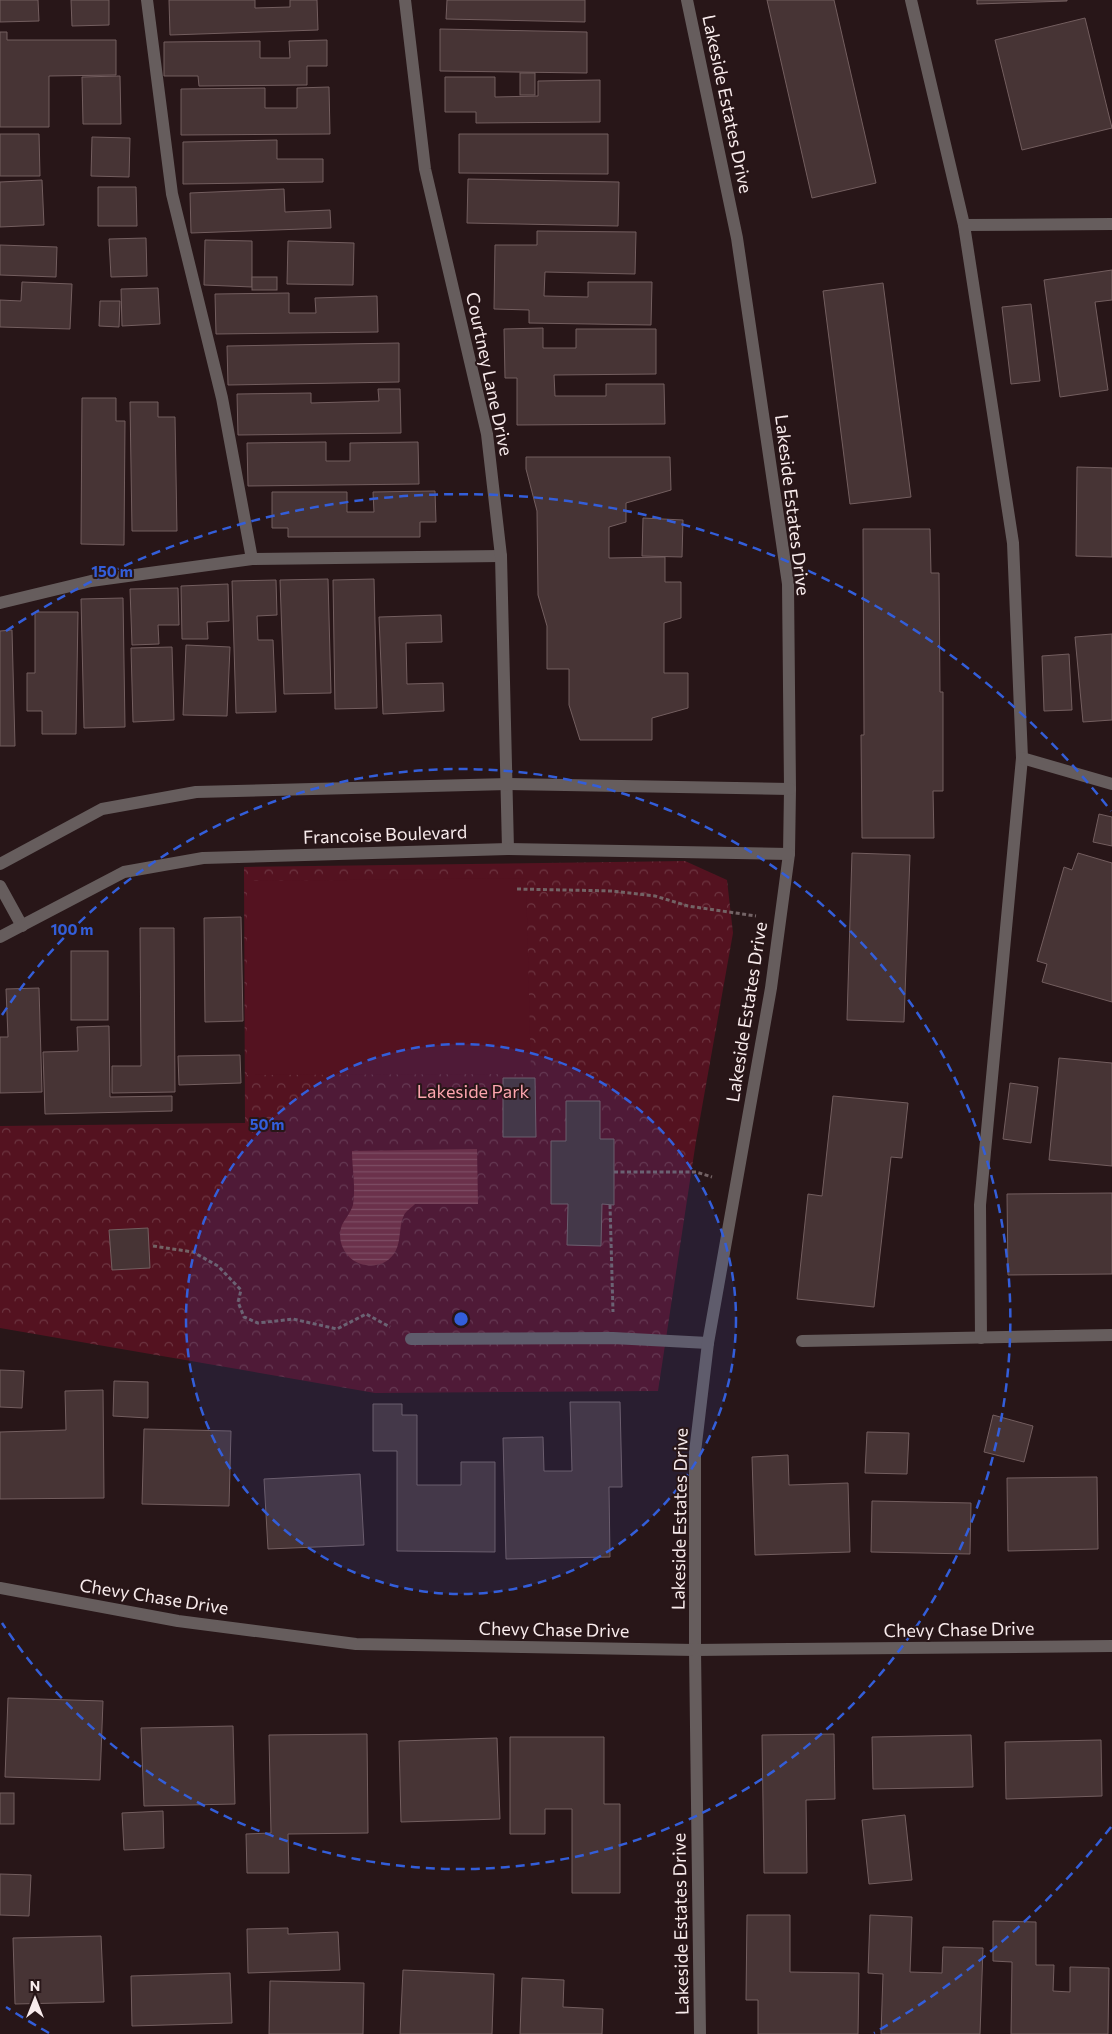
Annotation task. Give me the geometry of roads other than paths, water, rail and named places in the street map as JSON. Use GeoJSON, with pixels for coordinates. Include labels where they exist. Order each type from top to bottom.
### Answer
{"type":"FeatureCollection","features":[{"type":"Feature","properties":{"kind":"street"},"geometry":{"type":"LineString","coordinates":[[147,0],[172,194],[222,398],[252,559]]}},
{"type":"Feature","properties":{"kind":"street","name":"Courtney Lane Drive"},"geometry":{"type":"LineString","coordinates":[[405,0],[425,169],[487,434],[501,556],[508,784],[508,849]]}},
{"type":"Feature","properties":{"kind":"street","name":"Lakeside Estates Drive"},"geometry":{"type":"LineString","coordinates":[[687,0],[737,238],[788,584],[790,789],[789,854],[771,988],[708,1343],[695,1452],[695,1650],[700,2034]]}},
{"type":"Feature","properties":{"kind":"street"},"geometry":{"type":"LineString","coordinates":[[911,0],[964,225],[1013,543],[1022,758],[980,1205],[981,1338]]}},
{"type":"Feature","properties":{"kind":"street"},"geometry":{"type":"LineString","coordinates":[[964,225],[1112,224]]}},
{"type":"Feature","properties":{"kind":"street"},"geometry":{"type":"LineString","coordinates":[[0,604],[91,581],[252,559],[501,556]]}},
{"type":"Feature","properties":{"kind":"street"},"geometry":{"type":"LineString","coordinates":[[1022,758],[1112,784]]}},
{"type":"Feature","properties":{"kind":"street"},"geometry":{"type":"LineString","coordinates":[[0,864],[102,809],[196,792],[508,784],[790,789]]}},
{"type":"Feature","properties":{"kind":"street","name":"Francoise Boulevard"},"geometry":{"type":"LineString","coordinates":[[0,938],[124,872],[203,858],[508,849],[789,854]]}},
{"type":"Feature","properties":{"kind":"street"},"geometry":{"type":"LineString","coordinates":[[0,886],[22,926]]}},
{"type":"Feature","properties":{"kind":"street"},"geometry":{"type":"LineString","coordinates":[[802,1341],[1112,1335]]}},
{"type":"Feature","properties":{"kind":"street"},"geometry":{"type":"LineString","coordinates":[[411,1339],[613,1338],[708,1343]]}},
{"type":"Feature","properties":{"kind":"street","name":"Chevy Chase Drive"},"geometry":{"type":"LineString","coordinates":[[0,1588],[178,1621],[356,1644],[695,1650],[1112,1646]]}},
{"type":"Feature","properties":{"kind":"park label","name":"Lakeside Park"},"geometry":{"type":"Point","coordinates":[473,1092]}}]}
